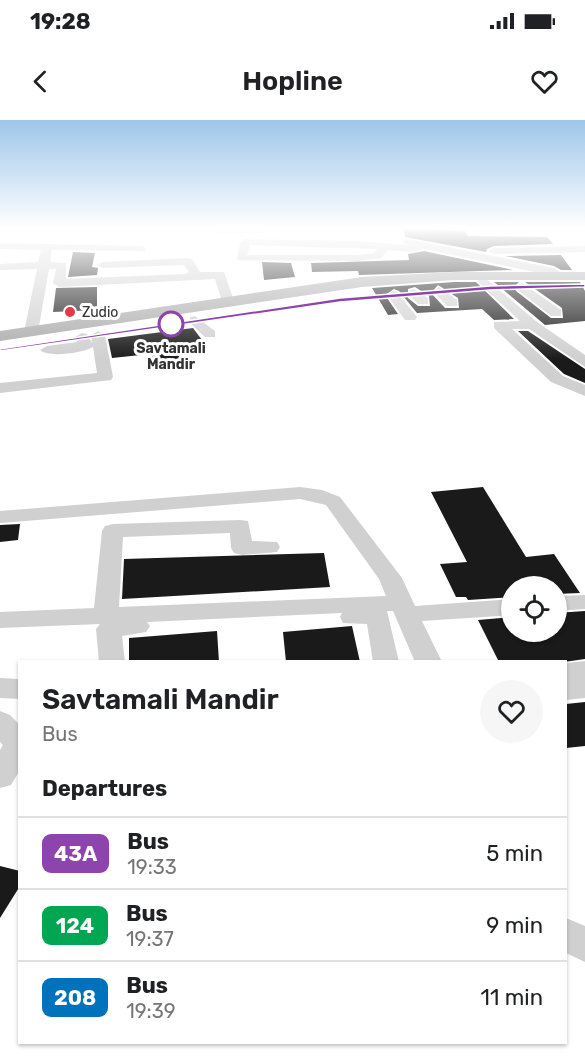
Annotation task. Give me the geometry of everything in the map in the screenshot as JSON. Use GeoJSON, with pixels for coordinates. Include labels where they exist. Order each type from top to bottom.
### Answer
{"type":"FeatureCollection","features":[{"type":"Feature","properties":{"kind":"main road"},"geometry":{"type":"LineString","coordinates":[[340,300],[356,290],[369,287],[489,281],[552,275],[585,275]]}},
{"type":"Feature","properties":{"kind":"main road"},"geometry":{"type":"LineString","coordinates":[[0,349],[340,300],[393,295],[419,297],[489,281]]}},
{"type":"Feature","properties":{"kind":"main road"},"geometry":{"type":"LineString","coordinates":[[0,336],[362,282],[489,281],[522,287],[585,286]]}},
{"type":"Feature","properties":{"kind":"street"},"geometry":{"type":"LineString","coordinates":[[31,332],[41,272]]}},
{"type":"Feature","properties":{"kind":"street"},"geometry":{"type":"LineString","coordinates":[[61,272],[59,283],[220,275],[228,301]]}},
{"type":"Feature","properties":{"kind":"street"},"geometry":{"type":"LineString","coordinates":[[103,282],[104,272]]}},
{"type":"Feature","properties":{"kind":"street"},"geometry":{"type":"LineString","coordinates":[[193,276],[194,272]]}},
{"type":"Feature","properties":{"kind":"street"},"geometry":{"type":"LineString","coordinates":[[539,272],[552,275]]}},
{"type":"Feature","properties":{"kind":"street"},"geometry":{"type":"LineString","coordinates":[[489,281],[532,325],[585,362]]}},
{"type":"Feature","properties":{"kind":"street"},"geometry":{"type":"LineString","coordinates":[[522,287],[556,313]]}},
{"type":"Feature","properties":{"kind":"street"},"geometry":{"type":"LineString","coordinates":[[439,291],[452,303]]}},
{"type":"Feature","properties":{"kind":"street"},"geometry":{"type":"LineString","coordinates":[[393,295],[410,317]]}},
{"type":"Feature","properties":{"kind":"street"},"geometry":{"type":"LineString","coordinates":[[195,320],[210,334]]}},
{"type":"Feature","properties":{"kind":"street"},"geometry":{"type":"LineString","coordinates":[[532,325],[522,323],[499,325],[557,379],[585,391]]}},
{"type":"Feature","properties":{"kind":"street"},"geometry":{"type":"LineString","coordinates":[[48,350],[86,346],[90,336]]}},
{"type":"Feature","properties":{"kind":"street"},"geometry":{"type":"LineString","coordinates":[[0,388],[105,377],[90,336]]}},
{"type":"Feature","properties":{"kind":"street"},"geometry":{"type":"LineString","coordinates":[[0,517],[300,493],[322,496],[333,501],[390,578],[428,660]]}},
{"type":"Feature","properties":{"kind":"street"},"geometry":{"type":"LineString","coordinates":[[106,615],[113,531],[240,526],[242,548],[269,547]]}},
{"type":"Feature","properties":{"kind":"street"},"geometry":{"type":"LineString","coordinates":[[567,603],[585,602]]}},
{"type":"Feature","properties":{"kind":"street"},"geometry":{"type":"LineString","coordinates":[[0,620],[106,615],[501,607]]}},
{"type":"Feature","properties":{"kind":"street"},"geometry":{"type":"LineString","coordinates":[[112,660],[109,629],[378,616],[386,660]]}},
{"type":"Feature","properties":{"kind":"street"},"geometry":{"type":"LineString","coordinates":[[567,672],[585,670]]}},
{"type":"Feature","properties":{"kind":"street"},"geometry":{"type":"LineString","coordinates":[[0,688],[18,689]]}},
{"type":"Feature","properties":{"kind":"street"},"geometry":{"type":"LineString","coordinates":[[567,690],[585,688]]}},
{"type":"Feature","properties":{"kind":"street"},"geometry":{"type":"LineString","coordinates":[[0,722],[18,743]]}},
{"type":"Feature","properties":{"kind":"street"},"geometry":{"type":"LineString","coordinates":[[0,776],[18,746]]}},
{"type":"Feature","properties":{"kind":"street"},"geometry":{"type":"LineString","coordinates":[[567,936],[585,944]]}},
{"type":"Feature","properties":{"kind":"building"},"geometry":{"type":"Polygon","coordinates":[[[69,272],[97,272],[97,275],[68,277],[69,272]]]}},
{"type":"Feature","properties":{"kind":"building"},"geometry":{"type":"Polygon","coordinates":[[[263,272],[294,272],[295,277],[264,280],[263,272]]]}},
{"type":"Feature","properties":{"kind":"building"},"geometry":{"type":"Polygon","coordinates":[[[358,272],[451,272],[359,275],[358,272]]]}},
{"type":"Feature","properties":{"kind":"building"},"geometry":{"type":"Polygon","coordinates":[[[476,282],[514,319],[494,320],[482,309],[417,313],[399,291],[394,289],[385,295],[398,314],[388,315],[372,288],[476,282]],[[438,285],[431,293],[445,308],[459,308],[458,298],[438,285]],[[415,287],[408,289],[408,298],[418,306],[430,306],[429,296],[415,287]]]}},
{"type":"Feature","properties":{"kind":"building"},"geometry":{"type":"Polygon","coordinates":[[[494,282],[519,282],[514,287],[516,291],[551,318],[563,318],[562,308],[525,282],[580,282],[585,291],[585,321],[545,325],[494,282]]]}},
{"type":"Feature","properties":{"kind":"building"},"geometry":{"type":"Polygon","coordinates":[[[97,287],[97,310],[53,312],[56,288],[97,287]]]}},
{"type":"Feature","properties":{"kind":"building"},"geometry":{"type":"Polygon","coordinates":[[[193,328],[208,348],[178,351],[185,359],[156,362],[150,354],[112,358],[108,339],[193,328]]]}},
{"type":"Feature","properties":{"kind":"building"},"geometry":{"type":"Polygon","coordinates":[[[518,331],[528,331],[585,369],[585,383],[564,374],[518,331]]]}},
{"type":"Feature","properties":{"kind":"building"},"geometry":{"type":"Polygon","coordinates":[[[483,487],[526,557],[554,554],[580,593],[567,594],[567,576],[501,576],[501,598],[468,600],[466,597],[456,597],[440,564],[467,562],[431,492],[483,487]]]}},
{"type":"Feature","properties":{"kind":"building"},"geometry":{"type":"Polygon","coordinates":[[[20,524],[18,540],[0,542],[0,525],[20,524]]]}},
{"type":"Feature","properties":{"kind":"building"},"geometry":{"type":"Polygon","coordinates":[[[324,553],[330,587],[122,599],[124,559],[324,553]]]}},
{"type":"Feature","properties":{"kind":"building"},"geometry":{"type":"Polygon","coordinates":[[[585,611],[585,659],[567,662],[498,660],[478,620],[501,618],[501,642],[567,642],[567,612],[585,611]]]}},
{"type":"Feature","properties":{"kind":"building"},"geometry":{"type":"Polygon","coordinates":[[[352,626],[360,660],[286,660],[283,632],[352,626]]]}},
{"type":"Feature","properties":{"kind":"building"},"geometry":{"type":"Polygon","coordinates":[[[217,631],[219,660],[129,660],[129,638],[217,631]]]}},
{"type":"Feature","properties":{"kind":"building"},"geometry":{"type":"Polygon","coordinates":[[[585,702],[585,746],[567,748],[567,704],[585,702]]]}},
{"type":"Feature","properties":{"kind":"building"},"geometry":{"type":"Polygon","coordinates":[[[0,866],[18,870],[18,889],[0,918],[0,866]]]}},
{"type":"Feature","properties":{"kind":"bus line","name":"43A"},"geometry":{"type":"LineString","coordinates":[[0,349],[340,300],[490,288],[585,286]]}},
{"type":"Feature","properties":{"kind":"place","name":"Zudio"},"geometry":{"type":"Point","coordinates":[70,312]}},
{"type":"Feature","properties":{"kind":"place","name":"Savtamali Mandir"},"geometry":{"type":"Point","coordinates":[171,324]}}]}
